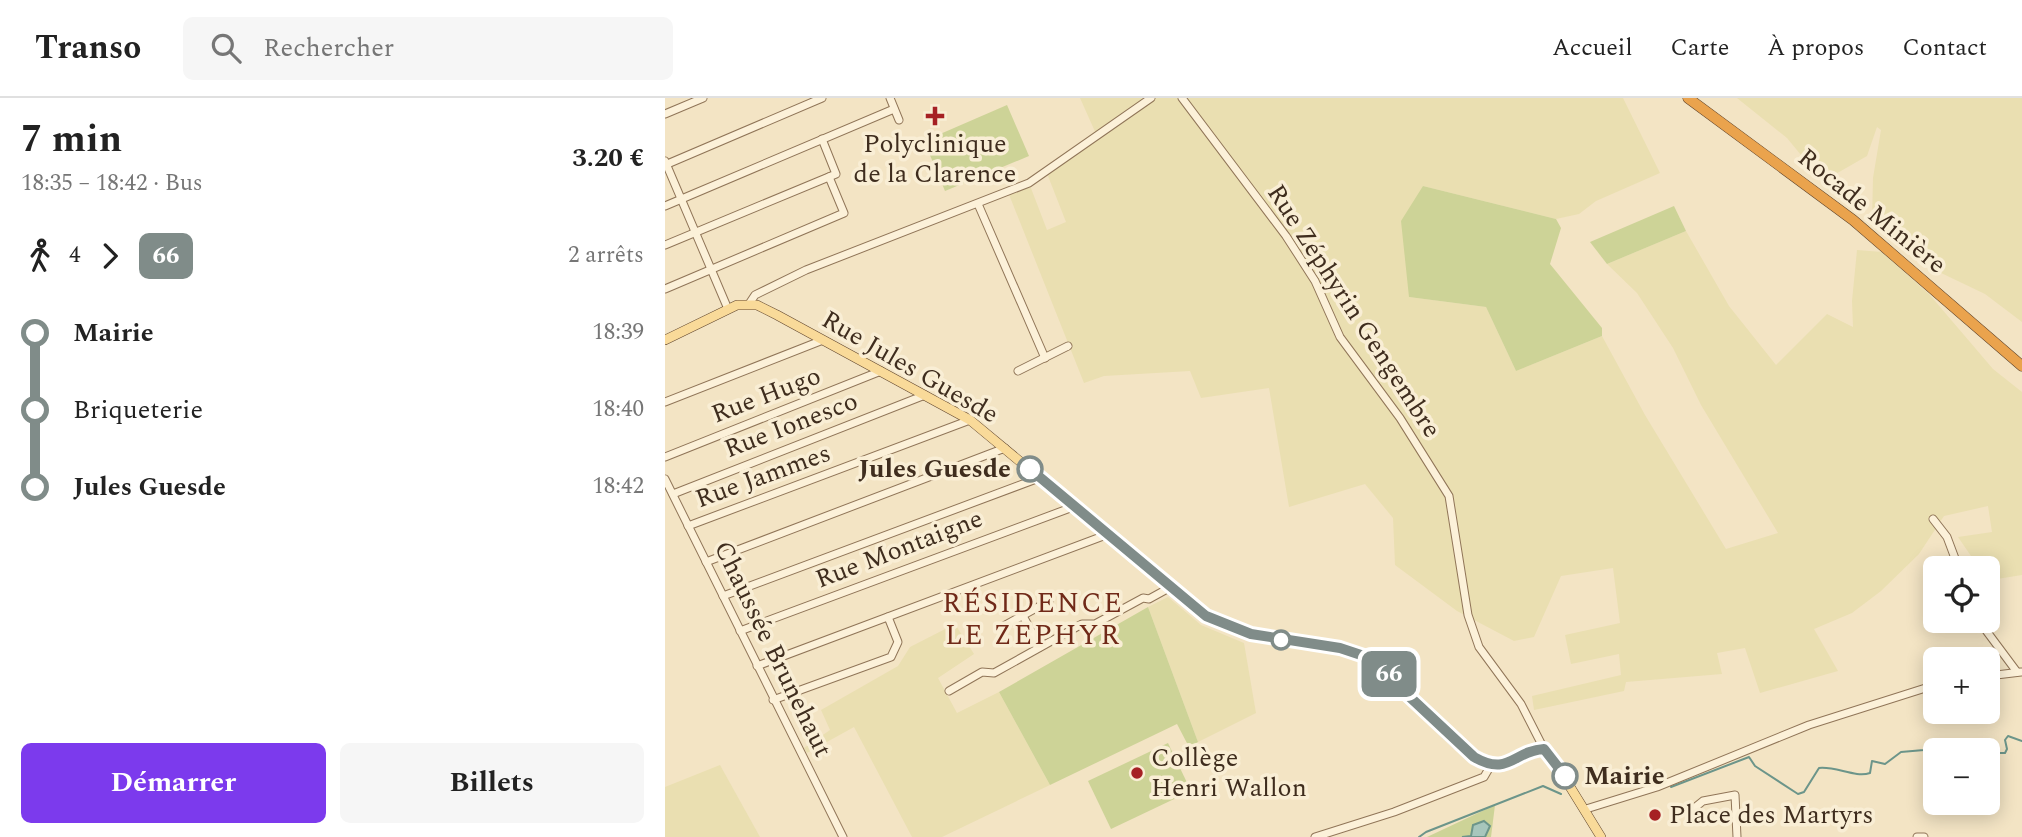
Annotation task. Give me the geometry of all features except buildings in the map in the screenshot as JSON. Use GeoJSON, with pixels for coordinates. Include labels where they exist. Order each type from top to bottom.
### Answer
{"type":"FeatureCollection","features":[{"type":"Feature","properties":{"kind":"highway","name":"Rocade Minière"},"geometry":{"type":"LineString","coordinates":[[1688,98],[1861,227],[2022,366]]}},
{"type":"Feature","properties":{"kind":"highway","name":"Rocade Minière"},"geometry":{"type":"LineString","coordinates":[[1698,98],[1862,220],[2022,359]]}},
{"type":"Feature","properties":{"kind":"main road"},"geometry":{"type":"LineString","coordinates":[[665,340],[728,309],[749,304]]}},
{"type":"Feature","properties":{"kind":"main road","name":"Rue Jules Guesde"},"geometry":{"type":"LineString","coordinates":[[749,304],[777,314],[970,420],[1206,616],[1262,637],[1340,648],[1367,657],[1474,757],[1491,765]]}},
{"type":"Feature","properties":{"kind":"main road"},"geometry":{"type":"LineString","coordinates":[[1491,765],[1510,763],[1544,749],[1586,809],[1601,837]]}},
{"type":"Feature","properties":{"kind":"street"},"geometry":{"type":"LineString","coordinates":[[665,114],[703,98]]}},
{"type":"Feature","properties":{"kind":"street"},"geometry":{"type":"LineString","coordinates":[[728,309],[665,163],[822,98]]}},
{"type":"Feature","properties":{"kind":"street"},"geometry":{"type":"LineString","coordinates":[[890,98],[898,120]]}},
{"type":"Feature","properties":{"kind":"street"},"geometry":{"type":"LineString","coordinates":[[749,304],[755,295],[806,270],[978,204],[1049,171],[1151,98]]}},
{"type":"Feature","properties":{"kind":"street","name":"Rue Zéphyrin Gengembre"},"geometry":{"type":"LineString","coordinates":[[1182,98],[1286,236],[1315,281],[1339,337],[1400,418],[1449,496],[1468,615],[1479,647],[1521,704],[1544,749]]}},
{"type":"Feature","properties":{"kind":"street"},"geometry":{"type":"LineString","coordinates":[[665,206],[894,109]]}},
{"type":"Feature","properties":{"kind":"street"},"geometry":{"type":"LineString","coordinates":[[665,289],[844,213],[822,139]]}},
{"type":"Feature","properties":{"kind":"street"},"geometry":{"type":"LineString","coordinates":[[665,245],[832,175]]}},
{"type":"Feature","properties":{"kind":"street"},"geometry":{"type":"LineString","coordinates":[[978,204],[1045,358]]}},
{"type":"Feature","properties":{"kind":"street"},"geometry":{"type":"LineString","coordinates":[[665,402],[823,340]]}},
{"type":"Feature","properties":{"kind":"street"},"geometry":{"type":"LineString","coordinates":[[1018,371],[1068,346]]}},
{"type":"Feature","properties":{"kind":"street","name":"Rue Hugo"},"geometry":{"type":"LineString","coordinates":[[665,457],[881,371]]}},
{"type":"Feature","properties":{"kind":"street","name":"Rue Ionesco"},"geometry":{"type":"LineString","coordinates":[[673,494],[925,394]]}},
{"type":"Feature","properties":{"kind":"street","name":"Rue Jammes"},"geometry":{"type":"LineString","coordinates":[[688,526],[970,420]]}},
{"type":"Feature","properties":{"kind":"street"},"geometry":{"type":"LineString","coordinates":[[706,562],[1005,448]]}},
{"type":"Feature","properties":{"kind":"street"},"geometry":{"type":"LineString","coordinates":[[723,596],[1039,478]]}},
{"type":"Feature","properties":{"kind":"street","name":"Chaussée Brunehaut"},"geometry":{"type":"LineString","coordinates":[[665,479],[773,701],[843,837]]}},
{"type":"Feature","properties":{"kind":"street","name":"Rue Montaigne"},"geometry":{"type":"LineString","coordinates":[[740,631],[1073,507]]}},
{"type":"Feature","properties":{"kind":"street"},"geometry":{"type":"LineString","coordinates":[[1933,519],[1947,537],[1954,556]]}},
{"type":"Feature","properties":{"kind":"street"},"geometry":{"type":"LineString","coordinates":[[757,666],[1106,535]]}},
{"type":"Feature","properties":{"kind":"street"},"geometry":{"type":"LineString","coordinates":[[949,691],[982,672],[994,673],[1082,624],[1095,624],[1143,598],[1149,599],[1169,588]]}},
{"type":"Feature","properties":{"kind":"street"},"geometry":{"type":"LineString","coordinates":[[1000,628],[1049,601]]}},
{"type":"Feature","properties":{"kind":"street"},"geometry":{"type":"LineString","coordinates":[[1023,616],[1040,647]]}},
{"type":"Feature","properties":{"kind":"street"},"geometry":{"type":"LineString","coordinates":[[773,701],[891,657],[898,642],[888,617]]}},
{"type":"Feature","properties":{"kind":"street"},"geometry":{"type":"LineString","coordinates":[[1989,633],[2020,672]]}},
{"type":"Feature","properties":{"kind":"street"},"geometry":{"type":"LineString","coordinates":[[2000,674],[2020,672]]}},
{"type":"Feature","properties":{"kind":"street"},"geometry":{"type":"LineString","coordinates":[[1586,809],[1657,788],[1809,725],[1923,689]]}},
{"type":"Feature","properties":{"kind":"street"},"geometry":{"type":"LineString","coordinates":[[1315,837],[1394,812],[1484,777],[1491,765]]}},
{"type":"Feature","properties":{"kind":"street"},"geometry":{"type":"LineString","coordinates":[[1688,813],[1703,801],[1735,795],[1737,837]]}},
{"type":"Feature","properties":{"kind":"street"},"geometry":{"type":"LineString","coordinates":[[1917,837],[1924,837]]}},
{"type":"Feature","properties":{"kind":"shaded area"},"geometry":{"type":"Polygon","coordinates":[[[1080,98],[1623,98],[1660,173],[1596,201],[1579,214],[1556,219],[1423,186],[1409,297],[1486,307],[1516,371],[1602,336],[1645,415],[1726,549],[1778,533],[1701,405],[1673,348],[1637,293],[1607,264],[1686,231],[1729,306],[1776,365],[1827,314],[1853,327],[1852,301],[1857,250],[1882,252],[1929,294],[1993,369],[2022,392],[2022,575],[2000,579],[2000,556],[1971,556],[1958,537],[1992,532],[1988,506],[1944,516],[1919,554],[1881,591],[1852,613],[1814,629],[1838,671],[1760,693],[1745,648],[1717,653],[1722,674],[1626,682],[1624,691],[1534,710],[1532,696],[1621,675],[1619,654],[1571,664],[1565,635],[1620,623],[1613,568],[1561,576],[1534,637],[1514,641],[1457,611],[1395,565],[1393,518],[1365,484],[1289,507],[1269,388],[1201,398],[1190,371],[1104,376],[1084,383],[1008,192],[1029,183],[1047,230],[1066,222],[1048,176],[1049,171],[1097,136],[1080,98]]]}},
{"type":"Feature","properties":{"kind":"shaded area"},"geometry":{"type":"Polygon","coordinates":[[[1737,98],[2022,98],[2022,322],[1985,294],[1939,272],[1872,220],[1873,178],[1881,130],[1877,127],[1867,156],[1827,179],[1815,172],[1787,138],[1737,98]]]}},
{"type":"Feature","properties":{"kind":"shaded area"},"geometry":{"type":"Polygon","coordinates":[[[1168,597],[1201,625],[1244,643],[1256,713],[1198,742],[1148,607],[1168,597]]]}},
{"type":"Feature","properties":{"kind":"shaded area"},"geometry":{"type":"Polygon","coordinates":[[[955,624],[974,654],[938,678],[957,713],[999,692],[1050,785],[942,837],[912,837],[854,727],[807,753],[804,748],[830,730],[821,710],[898,666],[910,647],[955,624]]]}},
{"type":"Feature","properties":{"kind":"shaded area"},"geometry":{"type":"Polygon","coordinates":[[[720,765],[760,837],[665,837],[665,787],[720,765]]]}},
{"type":"Feature","properties":{"kind":"green space"},"geometry":{"type":"Polygon","coordinates":[[[1007,105],[1029,156],[945,191],[924,141],[1007,105]]]}},
{"type":"Feature","properties":{"kind":"green space"},"geometry":{"type":"Polygon","coordinates":[[[1423,186],[1556,219],[1561,228],[1550,264],[1602,328],[1602,336],[1516,371],[1486,307],[1409,297],[1401,221],[1423,186]]]}},
{"type":"Feature","properties":{"kind":"green space"},"geometry":{"type":"Polygon","coordinates":[[[1674,206],[1686,231],[1607,264],[1590,242],[1674,206]]]}},
{"type":"Feature","properties":{"kind":"green space"},"geometry":{"type":"Polygon","coordinates":[[[1148,607],[1198,742],[1189,747],[1177,724],[1050,785],[999,692],[1148,607]]]}},
{"type":"Feature","properties":{"kind":"green space"},"geometry":{"type":"Polygon","coordinates":[[[1168,743],[1191,791],[1111,829],[1088,781],[1168,743]]]}},
{"type":"Feature","properties":{"kind":"green space"},"geometry":{"type":"Polygon","coordinates":[[[1495,805],[1491,837],[1427,837],[1495,805]]]}},
{"type":"Feature","properties":{"kind":"water"},"geometry":{"type":"Polygon","coordinates":[[[1484,821],[1490,826],[1485,837],[1462,837],[1471,836],[1473,825],[1484,821]]]}},
{"type":"Feature","properties":{"kind":"waterway"},"geometry":{"type":"LineString","coordinates":[[1671,787],[1749,757],[1755,766],[1798,794],[1804,792],[1819,768],[1864,774],[1870,773],[1872,761],[1885,764],[1901,752],[1924,750],[1946,742],[1956,749],[1978,742],[1996,753],[2005,753],[2005,740],[2008,736],[2022,741]]}},
{"type":"Feature","properties":{"kind":"waterway"},"geometry":{"type":"LineString","coordinates":[[1419,837],[1543,786],[1561,794]]}},
{"type":"Feature","properties":{"kind":"bus line","name":"66"},"geometry":{"type":"LineString","coordinates":[[1030,469],[1169,588],[1206,616],[1262,637],[1340,648],[1367,657],[1391,676],[1432,719],[1474,757],[1496,766],[1510,763],[1537,749],[1544,749],[1565,776]]}},
{"type":"Feature","properties":{"kind":"place","name":"Polyclinique de la Clarence"},"geometry":{"type":"Point","coordinates":[935,116]}},
{"type":"Feature","properties":{"kind":"place","name":"Jules Guesde"},"geometry":{"type":"Point","coordinates":[1030,469]}},
{"type":"Feature","properties":{"kind":"place","name":"Collège Henri Wallon"},"geometry":{"type":"Point","coordinates":[1137,773]}},
{"type":"Feature","properties":{"kind":"place","name":"Mairie"},"geometry":{"type":"Point","coordinates":[1565,776]}},
{"type":"Feature","properties":{"kind":"place","name":"Place des Martyrs"},"geometry":{"type":"Point","coordinates":[1655,815]}},
{"type":"Feature","properties":{"kind":"district","name":"RÉSIDENCE LE ZEPHYR"},"geometry":{"type":"Point","coordinates":[1033,619]}}]}
